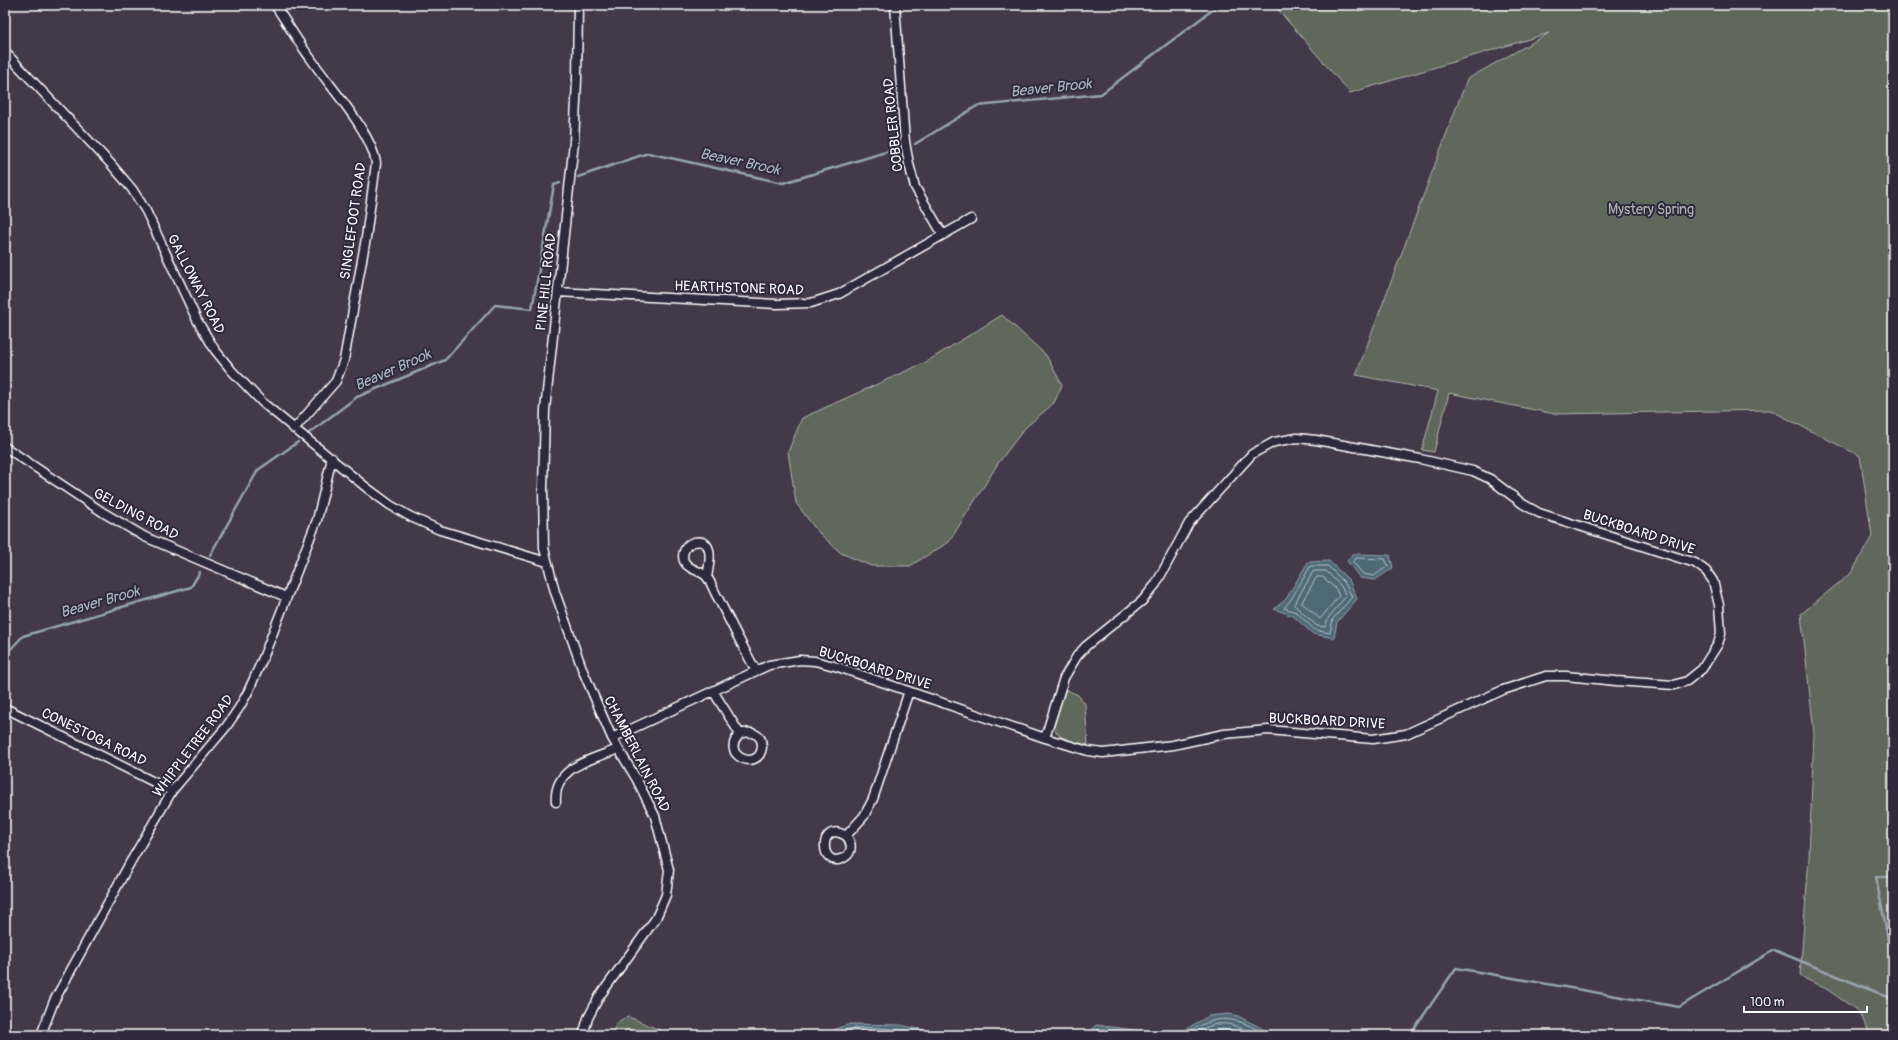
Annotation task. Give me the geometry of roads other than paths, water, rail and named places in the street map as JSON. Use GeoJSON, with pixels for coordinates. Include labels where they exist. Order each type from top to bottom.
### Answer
{"type":"FeatureCollection","features":[{"type":"Feature","properties":{"kind":"street","name":"SINGLEFOOT ROAD"},"geometry":{"type":"LineString","coordinates":[[276,5],[310,59],[366,135],[374,152],[376,163],[366,238],[344,360],[336,381],[294,429]]}},
{"type":"Feature","properties":{"kind":"street","name":"PINE HILL ROAD"},"geometry":{"type":"LineString","coordinates":[[547,562],[543,534],[545,410],[574,128],[577,80],[578,5]]}},
{"type":"Feature","properties":{"kind":"street","name":"COBBLER ROAD"},"geometry":{"type":"LineString","coordinates":[[895,5],[905,142],[909,164],[915,187],[943,235]]}},
{"type":"Feature","properties":{"kind":"street","name":"GALLOWAY ROAD"},"geometry":{"type":"LineString","coordinates":[[5,52],[110,163],[132,189],[146,211],[197,320],[215,350],[232,371],[262,403],[390,505],[411,517],[440,530],[547,562]]}},
{"type":"Feature","properties":{"kind":"street","name":"HEARTHSTONE ROAD"},"geometry":{"type":"LineString","coordinates":[[558,292],[777,304],[811,303],[839,294],[971,219]]}},
{"type":"Feature","properties":{"kind":"street","name":"BUCKBOARD DRIVE"},"geometry":{"type":"LineString","coordinates":[[612,738],[756,671],[781,662],[800,660],[815,661],[838,667],[1045,738],[1088,751],[1103,753],[1173,745],[1224,734],[1268,730],[1373,739],[1406,734],[1503,690],[1546,676],[1566,676],[1622,682],[1674,684],[1687,680],[1702,669],[1714,652],[1721,634],[1719,605],[1713,581],[1706,571],[1695,563],[1539,513],[1523,504],[1490,479],[1473,471],[1420,459],[1316,440],[1297,438],[1285,439],[1262,447],[1252,454],[1236,470],[1189,523],[1163,572],[1142,601],[1086,646],[1077,656],[1064,678],[1045,738]]}},
{"type":"Feature","properties":{"kind":"street","name":"GELDING ROAD"},"geometry":{"type":"LineString","coordinates":[[5,447],[104,513],[145,537],[286,597]]}},
{"type":"Feature","properties":{"kind":"street","name":"WHIPPLETREE ROAD"},"geometry":{"type":"LineString","coordinates":[[41,1035],[54,1002],[131,861],[172,791],[239,708],[263,658],[317,520],[332,458]]}},
{"type":"Feature","properties":{"kind":"street","name":"CHAMBERLAIN ROAD"},"geometry":{"type":"LineString","coordinates":[[547,562],[555,592],[583,671],[612,738],[637,780],[655,816],[669,870],[666,895],[656,918],[601,992],[592,1009],[583,1035]]}},
{"type":"Feature","properties":{"kind":"street"},"geometry":{"type":"LineString","coordinates":[[707,577],[756,671]]}},
{"type":"Feature","properties":{"kind":"street"},"geometry":{"type":"LineString","coordinates":[[714,691],[740,734]]}},
{"type":"Feature","properties":{"kind":"street"},"geometry":{"type":"LineString","coordinates":[[846,836],[864,816],[873,799],[909,691]]}},
{"type":"Feature","properties":{"kind":"street","name":"CONESTOGA ROAD"},"geometry":{"type":"LineString","coordinates":[[5,708],[172,791]]}},
{"type":"Feature","properties":{"kind":"street"},"geometry":{"type":"LineString","coordinates":[[556,802],[557,787],[563,775],[574,768],[618,749]]}},
{"type":"Feature","properties":{"kind":"water"},"geometry":{"type":"Polygon","coordinates":[[[1353,554],[1390,555],[1393,568],[1375,580],[1360,578],[1347,561],[1353,554]]]}},
{"type":"Feature","properties":{"kind":"water"},"geometry":{"type":"Polygon","coordinates":[[[1329,561],[1349,580],[1357,599],[1337,622],[1334,638],[1313,634],[1293,616],[1274,609],[1286,599],[1308,562],[1329,561]]]}},
{"type":"Feature","properties":{"kind":"water"},"geometry":{"type":"Polygon","coordinates":[[[1228,1014],[1238,1016],[1275,1035],[1051,1035],[1055,1033],[1085,1034],[1091,1031],[1096,1025],[1165,1034],[1179,1033],[1209,1016],[1228,1014]]]}},
{"type":"Feature","properties":{"kind":"water"},"geometry":{"type":"Polygon","coordinates":[[[851,1024],[900,1025],[949,1035],[829,1035],[837,1028],[851,1024]]]}},
{"type":"Feature","properties":{"kind":"waterway","name":"Beaver Brook"},"geometry":{"type":"LineString","coordinates":[[915,144],[977,106],[1101,94],[1219,5]]}},
{"type":"Feature","properties":{"kind":"waterway","name":"Beaver Brook"},"geometry":{"type":"LineString","coordinates":[[578,177],[648,153],[783,183],[896,149]]}},
{"type":"Feature","properties":{"kind":"waterway","name":"Beaver Brook"},"geometry":{"type":"LineString","coordinates":[[309,433],[357,397],[445,360],[495,305],[532,309],[554,185],[560,183]]}},
{"type":"Feature","properties":{"kind":"waterway","name":"Beaver Brook"},"geometry":{"type":"LineString","coordinates":[[210,555],[258,470],[298,442]]}},
{"type":"Feature","properties":{"kind":"waterway","name":"Beaver Brook"},"geometry":{"type":"LineString","coordinates":[[5,655],[23,636],[191,587],[200,572]]}},
{"type":"Feature","properties":{"kind":"waterway"},"geometry":{"type":"LineString","coordinates":[[1893,877],[1876,877],[1893,965]]}},
{"type":"Feature","properties":{"kind":"waterway"},"geometry":{"type":"LineString","coordinates":[[1410,1035],[1456,968],[1679,1007],[1774,950],[1893,999]]}},
{"type":"Feature","properties":{"kind":"park label","name":"Mystery Spring"},"geometry":{"type":"Point","coordinates":[1651,209]}}]}
